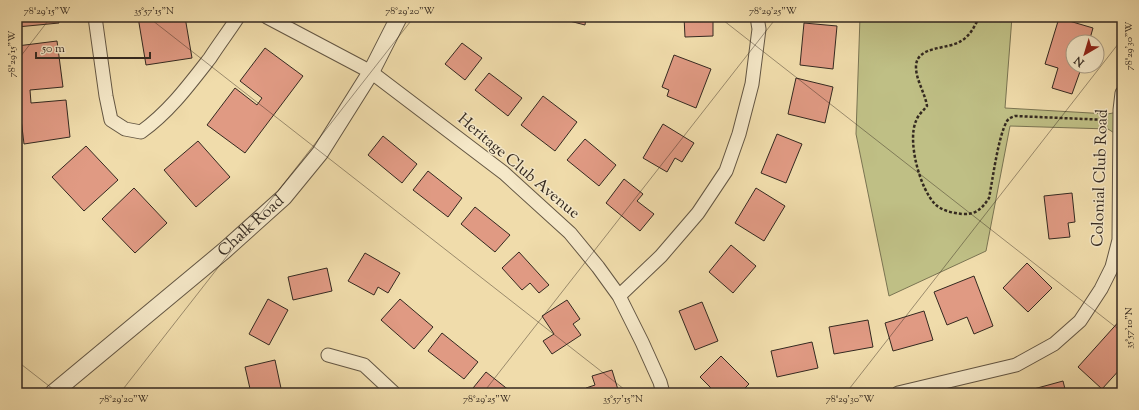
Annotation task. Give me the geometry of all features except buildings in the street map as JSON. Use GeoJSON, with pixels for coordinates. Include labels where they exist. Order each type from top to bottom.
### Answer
{"type":"FeatureCollection","features":[{"type":"Feature","properties":{"kind":"street"},"geometry":{"type":"LineString","coordinates":[[95,17],[106,96],[111,120],[124,129],[141,132],[155,122],[186,89],[238,17]]}},
{"type":"Feature","properties":{"kind":"street","name":"Heritage Club Avenue"},"geometry":{"type":"LineString","coordinates":[[267,17],[371,72],[504,173],[570,233],[598,267],[619,296],[642,342],[660,382],[663,393]]}},
{"type":"Feature","properties":{"kind":"street","name":"Chalk Road"},"geometry":{"type":"LineString","coordinates":[[53,393],[225,250],[284,197],[320,153],[371,72],[399,17]]}},
{"type":"Feature","properties":{"kind":"street"},"geometry":{"type":"LineString","coordinates":[[619,296],[661,256],[698,213],[726,171],[739,134],[752,84],[759,29],[757,17]]}},
{"type":"Feature","properties":{"kind":"street","name":"Colonial Club Road"},"geometry":{"type":"LineString","coordinates":[[898,393],[1016,364],[1054,344],[1080,321],[1101,289],[1112,267],[1120,240],[1120,119],[1122,93]]}},
{"type":"Feature","properties":{"kind":"street"},"geometry":{"type":"LineString","coordinates":[[328,355],[364,365],[394,393]]}},
{"type":"Feature","properties":{"kind":"path"},"geometry":{"type":"LineString","coordinates":[[979,17],[974,27],[960,42],[953,45],[932,48],[920,56],[916,65],[916,72],[926,98],[927,106],[915,122],[913,135],[917,168],[926,192],[936,205],[952,213],[969,214],[976,212],[984,206],[989,198],[1001,139],[1007,120],[1011,117],[1120,119]]}},
{"type":"Feature","properties":{"kind":"green space"},"geometry":{"type":"Polygon","coordinates":[[[860,17],[1012,17],[1005,108],[1108,114],[1122,111],[1122,138],[1108,129],[1010,126],[986,251],[889,296],[856,134],[860,17]]]}}]}
